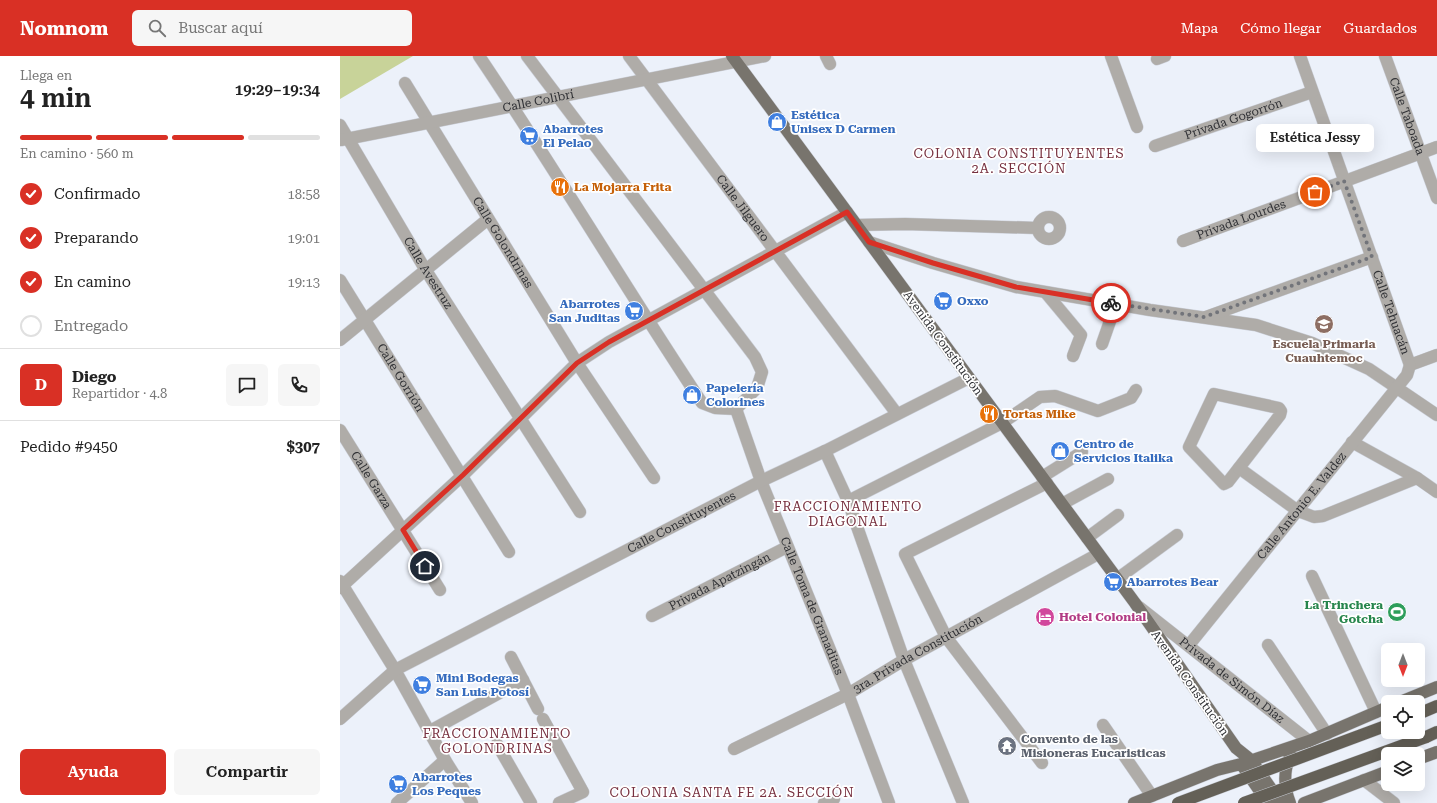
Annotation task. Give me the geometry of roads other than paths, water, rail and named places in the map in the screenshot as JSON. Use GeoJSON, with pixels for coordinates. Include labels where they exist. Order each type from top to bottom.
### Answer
{"type":"FeatureCollection","features":[{"type":"Feature","properties":{"kind":"highway"},"geometry":{"type":"LineString","coordinates":[[1425,711],[1437,706]]}},
{"type":"Feature","properties":{"kind":"highway"},"geometry":{"type":"LineString","coordinates":[[1178,803],[1381,728]]}},
{"type":"Feature","properties":{"kind":"highway"},"geometry":{"type":"LineString","coordinates":[[1244,803],[1432,735]]}},
{"type":"Feature","properties":{"kind":"main road","name":"Avenida Constitución"},"geometry":{"type":"LineString","coordinates":[[734,59],[1135,603],[1246,762],[1281,803]]}},
{"type":"Feature","properties":{"kind":"main road"},"geometry":{"type":"LineString","coordinates":[[1417,695],[1437,687]]}},
{"type":"Feature","properties":{"kind":"main road"},"geometry":{"type":"LineString","coordinates":[[1134,803],[1217,770],[1304,743],[1381,710]]}},
{"type":"Feature","properties":{"kind":"main road"},"geometry":{"type":"LineString","coordinates":[[1290,803],[1285,785],[1286,772],[1290,756],[1304,743]]}},
{"type":"Feature","properties":{"kind":"main road"},"geometry":{"type":"LineString","coordinates":[[1425,756],[1437,752]]}},
{"type":"Feature","properties":{"kind":"main road","name":"Avenida Constitución"},"geometry":{"type":"LineString","coordinates":[[1246,762],[1268,803]]}},
{"type":"Feature","properties":{"kind":"main road"},"geometry":{"type":"LineString","coordinates":[[1217,770],[1237,774],[1246,780],[1252,788],[1256,803]]}},
{"type":"Feature","properties":{"kind":"main road"},"geometry":{"type":"LineString","coordinates":[[1304,803],[1325,799],[1364,780],[1381,774]]}},
{"type":"Feature","properties":{"kind":"street"},"geometry":{"type":"LineString","coordinates":[[479,56],[512,105],[648,322],[702,403],[715,408],[736,409],[757,388],[762,372],[755,357],[527,56]]}},
{"type":"Feature","properties":{"kind":"street","name":"Calle Jilguero"},"geometry":{"type":"LineString","coordinates":[[629,56],[897,414]]}},
{"type":"Feature","properties":{"kind":"street","name":"Calle Colibrí"},"geometry":{"type":"LineString","coordinates":[[344,139],[645,79],[734,59],[765,56]]}},
{"type":"Feature","properties":{"kind":"street"},"geometry":{"type":"LineString","coordinates":[[1111,56],[1137,127]]}},
{"type":"Feature","properties":{"kind":"street","name":"Calle Tehuacán"},"geometry":{"type":"LineString","coordinates":[[1300,56],[1410,365]]}},
{"type":"Feature","properties":{"kind":"street","name":"Calle Taboada"},"geometry":{"type":"LineString","coordinates":[[1385,56],[1437,198]]}},
{"type":"Feature","properties":{"kind":"street","name":"Calle Golondrinas"},"geometry":{"type":"LineString","coordinates":[[405,83],[577,363],[654,478]]}},
{"type":"Feature","properties":{"kind":"street","name":"Privada Gogorrón"},"geometry":{"type":"LineString","coordinates":[[1155,146],[1312,92]]}},
{"type":"Feature","properties":{"kind":"street","name":"Calle Avestruz"},"geometry":{"type":"LineString","coordinates":[[340,125],[344,139],[519,418],[580,512]]}},
{"type":"Feature","properties":{"kind":"street","name":"Privada Lourdes"},"geometry":{"type":"LineString","coordinates":[[1183,241],[1437,147]]}},
{"type":"Feature","properties":{"kind":"street"},"geometry":{"type":"LineString","coordinates":[[472,803],[445,760],[395,670],[341,585],[463,475],[519,418],[577,363],[609,342],[704,291],[774,250],[847,212]]}},
{"type":"Feature","properties":{"kind":"street"},"geometry":{"type":"LineString","coordinates":[[340,340],[488,218]]}},
{"type":"Feature","properties":{"kind":"street"},"geometry":{"type":"LineString","coordinates":[[857,226],[905,224],[1037,228]]}},
{"type":"Feature","properties":{"kind":"street"},"geometry":{"type":"LineString","coordinates":[[869,242],[933,263],[1016,287],[1046,293],[1256,325],[1312,343],[1369,369],[1437,415]]}},
{"type":"Feature","properties":{"kind":"street"},"geometry":{"type":"LineString","coordinates":[[1204,317],[1372,257]]}},
{"type":"Feature","properties":{"kind":"street","name":"Calle Gorrión"},"geometry":{"type":"LineString","coordinates":[[340,280],[366,319],[510,552]]}},
{"type":"Feature","properties":{"kind":"street"},"geometry":{"type":"LineString","coordinates":[[1046,293],[1080,335],[1073,356]]}},
{"type":"Feature","properties":{"kind":"street"},"geometry":{"type":"LineString","coordinates":[[1102,344],[1116,304]]}},
{"type":"Feature","properties":{"kind":"street"},"geometry":{"type":"LineString","coordinates":[[1410,365],[1437,355]]}},
{"type":"Feature","properties":{"kind":"street","name":"Calle Antonio E. Valdez"},"geometry":{"type":"LineString","coordinates":[[1189,645],[1352,442],[1408,375],[1410,365]]}},
{"type":"Feature","properties":{"kind":"street","name":"Calle Constituyentes"},"geometry":{"type":"LineString","coordinates":[[340,719],[395,670],[761,481],[825,451],[969,378]]}},
{"type":"Feature","properties":{"kind":"street"},"geometry":{"type":"LineString","coordinates":[[848,500],[1002,423],[1040,396],[1055,396],[1098,411],[1131,398],[1136,390]]}},
{"type":"Feature","properties":{"kind":"street"},"geometry":{"type":"LineString","coordinates":[[1214,394],[1280,408],[1280,415],[1239,468],[1228,482],[1224,484],[1189,446],[1214,394]]}},
{"type":"Feature","properties":{"kind":"street","name":"Calle Toma de Granaditas"},"geometry":{"type":"LineString","coordinates":[[736,409],[761,481],[848,694],[889,803]]}},
{"type":"Feature","properties":{"kind":"street","name":"Calle Garza"},"geometry":{"type":"LineString","coordinates":[[340,430],[440,590]]}},
{"type":"Feature","properties":{"kind":"street"},"geometry":{"type":"LineString","coordinates":[[1352,442],[1417,478],[1437,492]]}},
{"type":"Feature","properties":{"kind":"street"},"geometry":{"type":"LineString","coordinates":[[825,451],[848,500],[904,660],[963,803]]}},
{"type":"Feature","properties":{"kind":"street"},"geometry":{"type":"LineString","coordinates":[[1042,762],[946,637],[905,554],[1044,480],[1082,452]]}},
{"type":"Feature","properties":{"kind":"street"},"geometry":{"type":"LineString","coordinates":[[1239,468],[1298,511],[1314,517],[1324,516],[1417,478]]}},
{"type":"Feature","properties":{"kind":"street"},"geometry":{"type":"LineString","coordinates":[[1062,504],[1108,479]]}},
{"type":"Feature","properties":{"kind":"street"},"geometry":{"type":"LineString","coordinates":[[1087,538],[1118,516]]}},
{"type":"Feature","properties":{"kind":"street"},"geometry":{"type":"LineString","coordinates":[[1117,579],[1177,535]]}},
{"type":"Feature","properties":{"kind":"street","name":"Privada Apatzingán"},"geometry":{"type":"LineString","coordinates":[[652,616],[787,547]]}},
{"type":"Feature","properties":{"kind":"street","name":"3ra. Privada Constitución"},"geometry":{"type":"LineString","coordinates":[[734,749],[848,694],[904,660],[1098,554]]}},
{"type":"Feature","properties":{"kind":"street"},"geometry":{"type":"LineString","coordinates":[[1312,576],[1376,712]]}},
{"type":"Feature","properties":{"kind":"street","name":"Privada de Simón Díaz"},"geometry":{"type":"LineString","coordinates":[[1135,603],[1189,645],[1304,743]]}},
{"type":"Feature","properties":{"kind":"street"},"geometry":{"type":"LineString","coordinates":[[1268,645],[1327,734]]}},
{"type":"Feature","properties":{"kind":"street"},"geometry":{"type":"LineString","coordinates":[[511,658],[583,792],[559,803]]}},
{"type":"Feature","properties":{"kind":"street"},"geometry":{"type":"LineString","coordinates":[[430,731],[523,680]]}},
{"type":"Feature","properties":{"kind":"street"},"geometry":{"type":"LineString","coordinates":[[1103,724],[1152,796]]}},
{"type":"Feature","properties":{"kind":"street"},"geometry":{"type":"LineString","coordinates":[[497,744],[530,803]]}},
{"type":"Feature","properties":{"kind":"street"},"geometry":{"type":"LineString","coordinates":[[397,803],[445,760]]}},
{"type":"Feature","properties":{"kind":"street"},"geometry":{"type":"LineString","coordinates":[[1364,780],[1394,803]]}},
{"type":"Feature","properties":{"kind":"place","name":"Estética Unisex D Carmen"},"geometry":{"type":"Point","coordinates":[777,122]}},
{"type":"Feature","properties":{"kind":"place","name":"Abarrotes El Pelao"},"geometry":{"type":"Point","coordinates":[529,136]}},
{"type":"Feature","properties":{"kind":"place","name":"La Mojarra Frita"},"geometry":{"type":"Point","coordinates":[560,187]}},
{"type":"Feature","properties":{"kind":"place","name":"Estética Jessy"},"geometry":{"type":"Point","coordinates":[1315,192]}},
{"type":"Feature","properties":{"kind":"place","name":"Oxxo"},"geometry":{"type":"Point","coordinates":[943,301]}},
{"type":"Feature","properties":{"kind":"place","name":"Abarrotes San Juditas"},"geometry":{"type":"Point","coordinates":[634,311]}},
{"type":"Feature","properties":{"kind":"place","name":"Escuela Primaria Cuauhtemoc"},"geometry":{"type":"Point","coordinates":[1324,324]}},
{"type":"Feature","properties":{"kind":"place","name":"Papelería Colorines"},"geometry":{"type":"Point","coordinates":[692,395]}},
{"type":"Feature","properties":{"kind":"place","name":"Tortas Mike"},"geometry":{"type":"Point","coordinates":[989,414]}},
{"type":"Feature","properties":{"kind":"place","name":"Centro de Servicios Italika"},"geometry":{"type":"Point","coordinates":[1060,451]}},
{"type":"Feature","properties":{"kind":"place","name":"Abarrotes Bear"},"geometry":{"type":"Point","coordinates":[1113,582]}},
{"type":"Feature","properties":{"kind":"place","name":"La Trinchera Gotcha"},"geometry":{"type":"Point","coordinates":[1397,612]}},
{"type":"Feature","properties":{"kind":"place","name":"Hotel Colonial"},"geometry":{"type":"Point","coordinates":[1045,617]}},
{"type":"Feature","properties":{"kind":"place","name":"Mini Bodegas San Luis Potosí"},"geometry":{"type":"Point","coordinates":[422,685]}},
{"type":"Feature","properties":{"kind":"place","name":"Convento de las Misioneras Eucaristicas"},"geometry":{"type":"Point","coordinates":[1007,746]}},
{"type":"Feature","properties":{"kind":"place","name":"Abarrotes Los Peques"},"geometry":{"type":"Point","coordinates":[398,784]}},
{"type":"Feature","properties":{"kind":"district","name":"COLONIA CONSTITUYENTES 2A. SECCIÓN"},"geometry":{"type":"Point","coordinates":[1019,160]}},
{"type":"Feature","properties":{"kind":"district","name":"FRACCIONAMIENTO DIAGONAL"},"geometry":{"type":"Point","coordinates":[848,514]}},
{"type":"Feature","properties":{"kind":"district","name":"FRACCIONAMIENTO GOLONDRINAS"},"geometry":{"type":"Point","coordinates":[497,740]}},
{"type":"Feature","properties":{"kind":"district","name":"COLONIA SANTA FE 2A. SECCIÓN"},"geometry":{"type":"Point","coordinates":[732,792]}}]}
